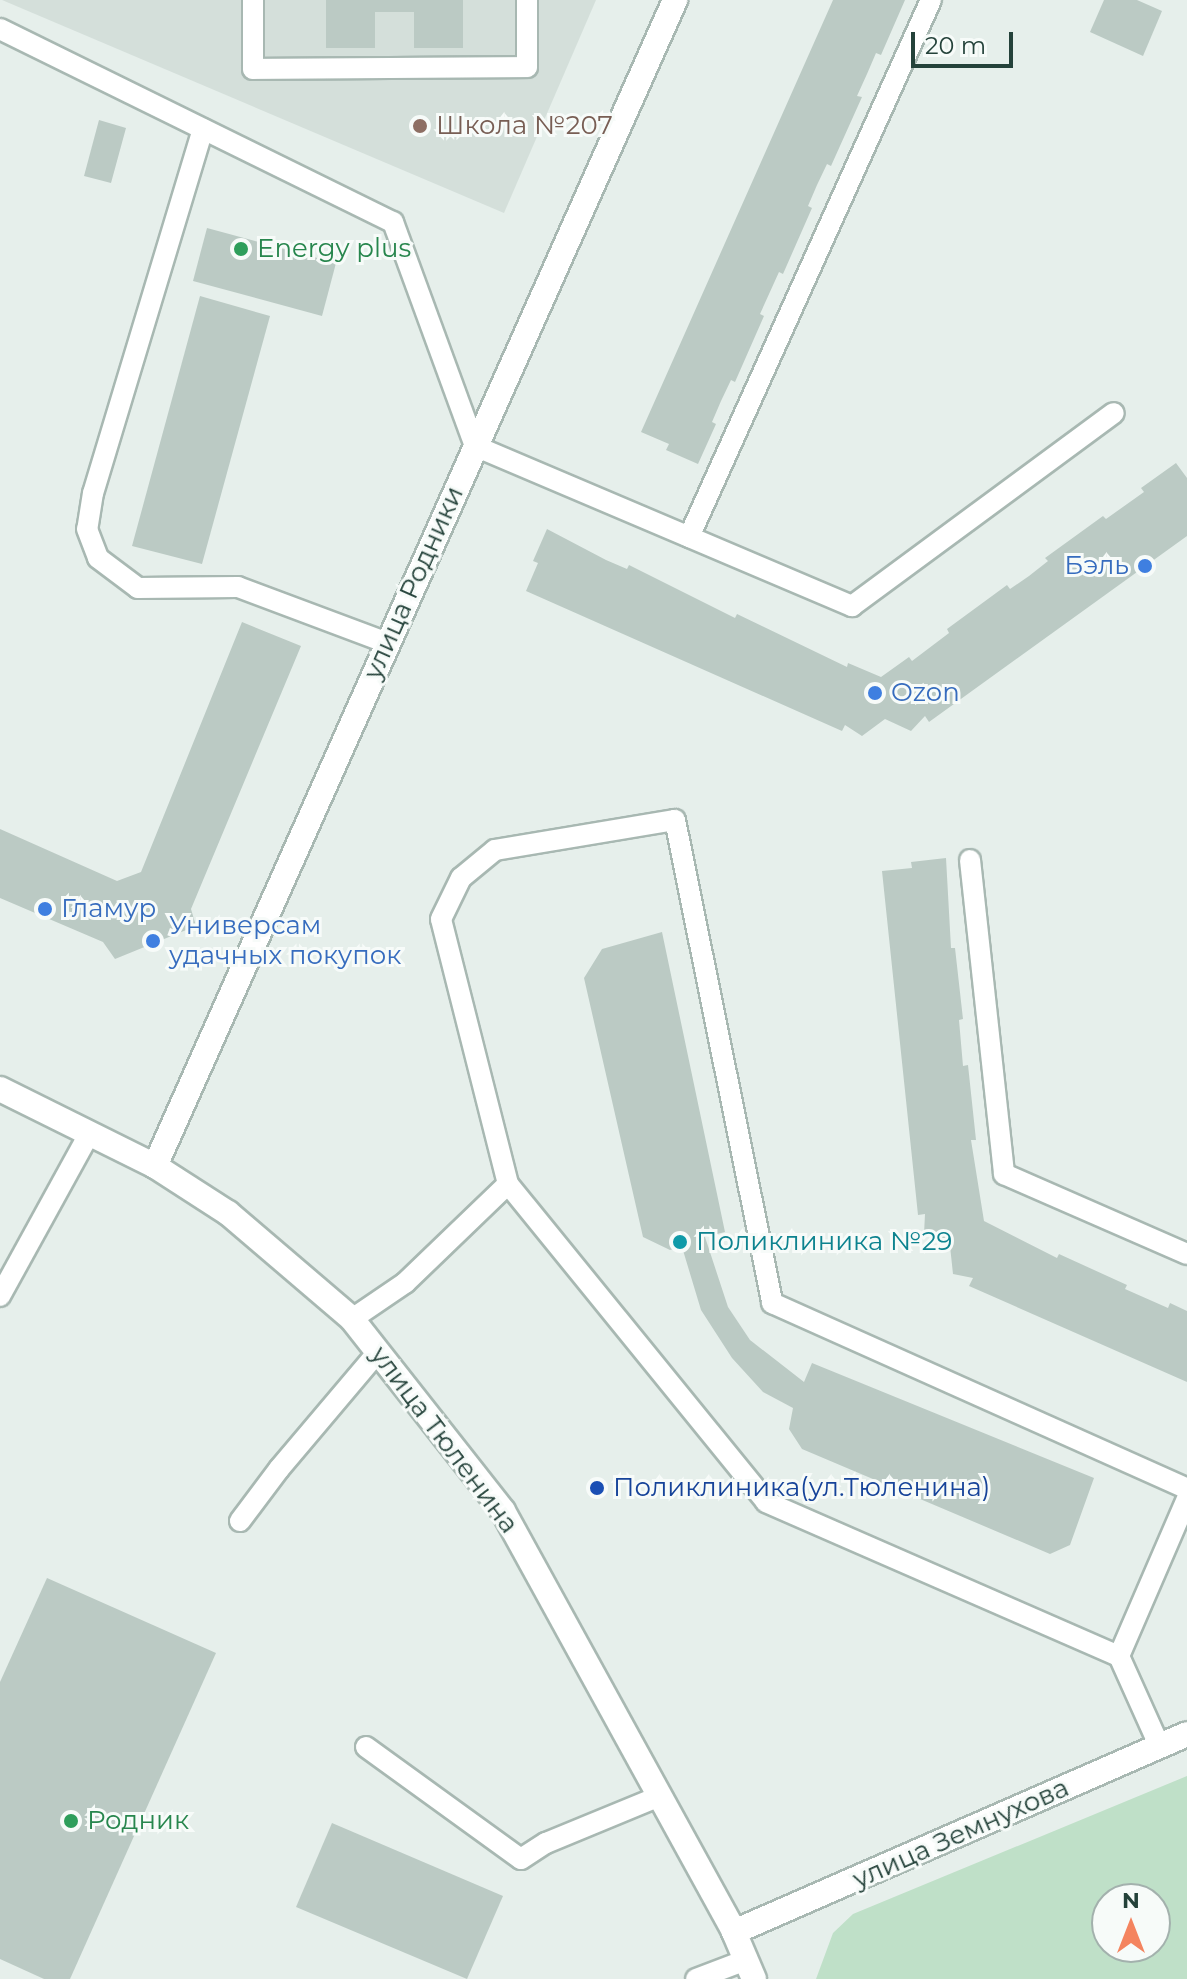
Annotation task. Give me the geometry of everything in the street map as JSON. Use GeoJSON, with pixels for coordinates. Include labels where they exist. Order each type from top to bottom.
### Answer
{"type":"FeatureCollection","features":[{"type":"Feature","properties":{"kind":"street","name":"улица Родники"},"geometry":{"type":"LineString","coordinates":[[155,1166],[675,0]]}},
{"type":"Feature","properties":{"kind":"street","name":"улица Тюленина"},"geometry":{"type":"LineString","coordinates":[[0,1089],[155,1166],[228,1213],[352,1319],[503,1511],[734,1932],[750,1970]]}},
{"type":"Feature","properties":{"kind":"street","name":"улица Земнухова"},"geometry":{"type":"LineString","coordinates":[[734,1932],[1187,1734]]}},
{"type":"Feature","properties":{"kind":"lane"},"geometry":{"type":"LineString","coordinates":[[253,0],[253,69],[527,67],[527,0]]}},
{"type":"Feature","properties":{"kind":"lane"},"geometry":{"type":"LineString","coordinates":[[689,537],[931,0]]}},
{"type":"Feature","properties":{"kind":"lane"},"geometry":{"type":"LineString","coordinates":[[0,29],[393,222],[475,446],[852,606],[1114,413]]}},
{"type":"Feature","properties":{"kind":"lane"},"geometry":{"type":"LineString","coordinates":[[203,129],[93,493],[87,529],[98,558],[138,588],[238,587],[388,643]]}},
{"type":"Feature","properties":{"kind":"lane"},"geometry":{"type":"LineString","coordinates":[[1159,1745],[1119,1656],[766,1502],[508,1184],[441,919],[461,878],[495,850],[675,820],[772,1303],[1187,1489]]}},
{"type":"Feature","properties":{"kind":"lane"},"geometry":{"type":"LineString","coordinates":[[970,860],[1004,1174],[1187,1254]]}},
{"type":"Feature","properties":{"kind":"lane"},"geometry":{"type":"LineString","coordinates":[[3,1283],[90,1132]]}},
{"type":"Feature","properties":{"kind":"lane"},"geometry":{"type":"LineString","coordinates":[[352,1319],[405,1283],[508,1184]]}},
{"type":"Feature","properties":{"kind":"lane"},"geometry":{"type":"LineString","coordinates":[[240,1521],[279,1469],[377,1353]]}},
{"type":"Feature","properties":{"kind":"lane"},"geometry":{"type":"LineString","coordinates":[[1119,1656],[1187,1499]]}},
{"type":"Feature","properties":{"kind":"lane"},"geometry":{"type":"LineString","coordinates":[[366,1747],[521,1859],[546,1843],[660,1796]]}},
{"type":"Feature","properties":{"kind":"lane"},"geometry":{"type":"LineString","coordinates":[[696,1979],[750,1970]]}},
{"type":"Feature","properties":{"kind":"shaded area","name":"Школа №207"},"geometry":{"type":"Polygon","coordinates":[[[2,0],[596,0],[504,213],[2,0]]]}},
{"type":"Feature","properties":{"kind":"green space"},"geometry":{"type":"Polygon","coordinates":[[[1187,1776],[1187,1979],[816,1979],[833,1933],[853,1914],[1187,1776]]]}},
{"type":"Feature","properties":{"kind":"building"},"geometry":{"type":"Polygon","coordinates":[[[326,0],[463,0],[463,48],[414,48],[414,12],[375,12],[375,48],[326,48],[326,0]]]}},
{"type":"Feature","properties":{"kind":"building"},"geometry":{"type":"Polygon","coordinates":[[[833,0],[905,0],[881,55],[876,53],[857,96],[862,97],[831,166],[827,164],[817,185],[808,206],[812,208],[783,274],[779,272],[760,314],[764,316],[735,382],[731,380],[721,401],[712,422],[716,424],[698,464],[666,450],[669,444],[641,432],[833,0]]]}},
{"type":"Feature","properties":{"kind":"building"},"geometry":{"type":"Polygon","coordinates":[[[1104,0],[1137,0],[1162,11],[1143,56],[1090,32],[1104,0]]]}},
{"type":"Feature","properties":{"kind":"building"},"geometry":{"type":"Polygon","coordinates":[[[99,120],[126,128],[111,183],[84,176],[99,120]]]}},
{"type":"Feature","properties":{"kind":"building"},"geometry":{"type":"Polygon","coordinates":[[[207,228],[336,263],[322,316],[193,281],[207,228]]]}},
{"type":"Feature","properties":{"kind":"building"},"geometry":{"type":"Polygon","coordinates":[[[200,296],[270,316],[202,564],[132,546],[200,296]]]}},
{"type":"Feature","properties":{"kind":"building"},"geometry":{"type":"Polygon","coordinates":[[[1176,463],[1187,478],[1187,536],[929,722],[925,716],[911,731],[885,719],[862,736],[845,725],[842,731],[526,591],[538,563],[533,561],[547,529],[606,560],[627,569],[629,565],[735,618],[737,614],[847,667],[848,663],[881,677],[909,657],[912,661],[949,633],[947,629],[1007,585],[1010,589],[1029,576],[1048,561],[1045,558],[1103,516],[1106,519],[1144,492],[1141,488],[1176,463]]]}},
{"type":"Feature","properties":{"kind":"building"},"geometry":{"type":"Polygon","coordinates":[[[242,622],[301,646],[191,909],[196,926],[115,959],[103,942],[0,898],[0,829],[117,881],[141,872],[242,622]]]}},
{"type":"Feature","properties":{"kind":"building"},"geometry":{"type":"Polygon","coordinates":[[[946,858],[951,948],[955,948],[963,1019],[959,1020],[963,1066],[968,1065],[976,1140],[971,1140],[984,1221],[1057,1258],[1059,1254],[1127,1285],[1125,1289],[1168,1308],[1170,1303],[1187,1311],[1187,1382],[969,1286],[973,1278],[953,1274],[950,1246],[924,1234],[925,1214],[918,1215],[882,871],[912,868],[911,862],[946,858]]]}},
{"type":"Feature","properties":{"kind":"building","name":"Поликлиника №29"},"geometry":{"type":"Polygon","coordinates":[[[662,932],[725,1232],[705,1237],[728,1307],[750,1340],[804,1382],[812,1363],[1094,1478],[1070,1545],[1050,1554],[802,1449],[789,1429],[793,1408],[763,1392],[732,1358],[701,1310],[682,1247],[670,1250],[643,1237],[584,978],[602,949],[662,932]]]}},
{"type":"Feature","properties":{"kind":"building","name":"Родник"},"geometry":{"type":"Polygon","coordinates":[[[47,1578],[216,1653],[70,1979],[44,1979],[0,1959],[0,1682],[47,1578]]]}},
{"type":"Feature","properties":{"kind":"building"},"geometry":{"type":"Polygon","coordinates":[[[332,1823],[503,1896],[467,1979],[296,1907],[332,1823]]]}},
{"type":"Feature","properties":{"kind":"place","name":"Школа №207"},"geometry":{"type":"Point","coordinates":[420,126]}},
{"type":"Feature","properties":{"kind":"place","name":"Energy plus"},"geometry":{"type":"Point","coordinates":[241,249]}},
{"type":"Feature","properties":{"kind":"place","name":"Бэль"},"geometry":{"type":"Point","coordinates":[1145,566]}},
{"type":"Feature","properties":{"kind":"place","name":"Ozon"},"geometry":{"type":"Point","coordinates":[875,693]}},
{"type":"Feature","properties":{"kind":"place","name":"Гламур"},"geometry":{"type":"Point","coordinates":[45,909]}},
{"type":"Feature","properties":{"kind":"place","name":"Универсам удачных покупок"},"geometry":{"type":"Point","coordinates":[153,941]}},
{"type":"Feature","properties":{"kind":"place","name":"Поликлиника №29"},"geometry":{"type":"Point","coordinates":[680,1242]}},
{"type":"Feature","properties":{"kind":"place","name":"Поликлиника(ул.Тюленина)"},"geometry":{"type":"Point","coordinates":[597,1488]}},
{"type":"Feature","properties":{"kind":"place","name":"Родник"},"geometry":{"type":"Point","coordinates":[71,1821]}}]}
